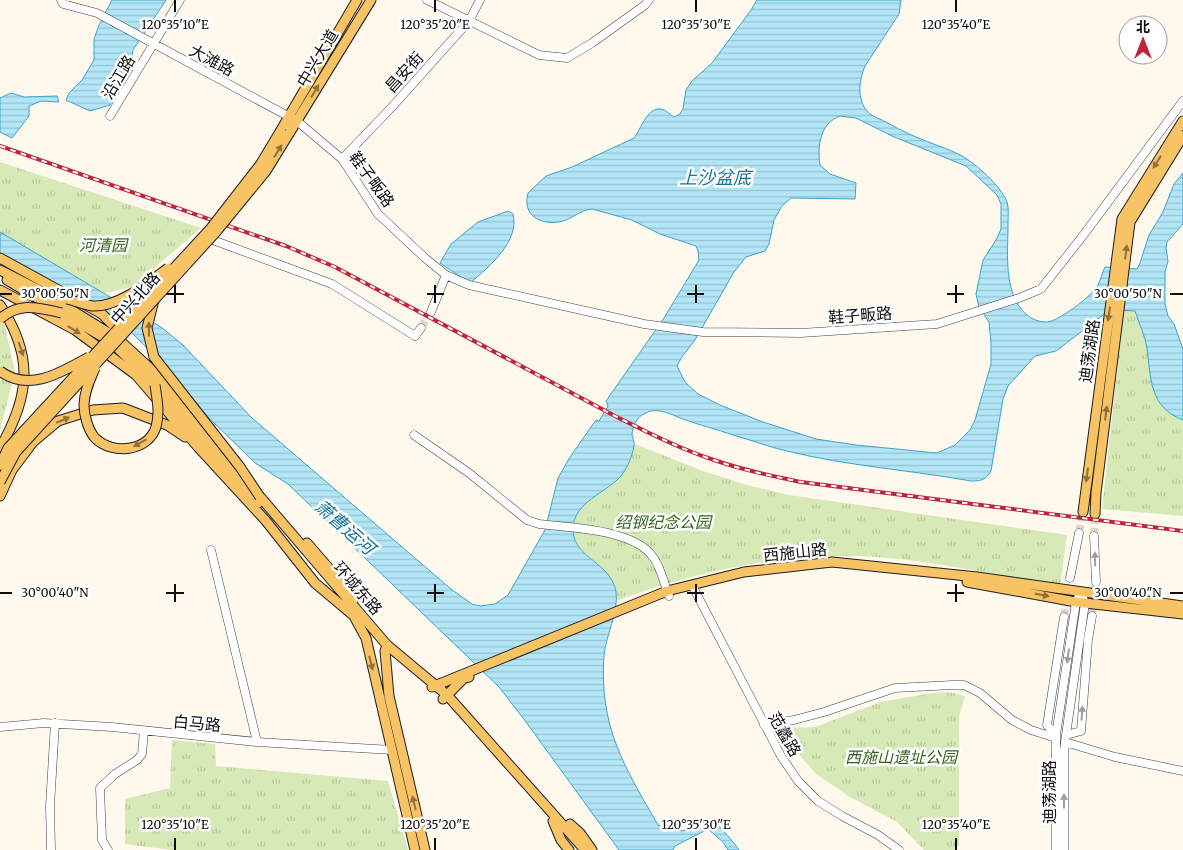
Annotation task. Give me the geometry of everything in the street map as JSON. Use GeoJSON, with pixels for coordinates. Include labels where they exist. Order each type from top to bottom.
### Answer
{"type":"FeatureCollection","features":[{"type":"Feature","properties":{"kind":"main road","name":"中兴大道"},"geometry":{"type":"LineString","coordinates":[[293,119],[357,0]]}},
{"type":"Feature","properties":{"kind":"main road","name":"中兴大道"},"geometry":{"type":"LineString","coordinates":[[285,131],[370,0]]}},
{"type":"Feature","properties":{"kind":"main road","name":"迪荡湖路"},"geometry":{"type":"LineString","coordinates":[[1082,512],[1122,219],[1183,121]]}},
{"type":"Feature","properties":{"kind":"main road","name":"中兴北路"},"geometry":{"type":"LineString","coordinates":[[0,465],[8,448],[154,300],[210,239],[266,171],[285,131]]}},
{"type":"Feature","properties":{"kind":"main road","name":"中兴北路"},"geometry":{"type":"LineString","coordinates":[[0,482],[16,452],[211,228],[285,131]]}},
{"type":"Feature","properties":{"kind":"main road","name":"迪荡湖路"},"geometry":{"type":"LineString","coordinates":[[1095,514],[1097,483],[1130,222],[1183,136]]}},
{"type":"Feature","properties":{"kind":"main road"},"geometry":{"type":"LineString","coordinates":[[0,265],[67,299],[94,306],[111,303],[138,290],[187,254]]}},
{"type":"Feature","properties":{"kind":"main road"},"geometry":{"type":"LineString","coordinates":[[0,258],[102,314],[225,443],[256,485],[346,588],[355,615],[366,638],[416,850]]}},
{"type":"Feature","properties":{"kind":"main road"},"geometry":{"type":"LineString","coordinates":[[0,270],[114,340]]}},
{"type":"Feature","properties":{"kind":"main road"},"geometry":{"type":"LineString","coordinates":[[0,276],[37,293],[62,313],[114,340]]}},
{"type":"Feature","properties":{"kind":"main road"},"geometry":{"type":"LineString","coordinates":[[0,290],[75,330],[136,375],[198,447],[266,521],[315,583],[355,615]]}},
{"type":"Feature","properties":{"kind":"main road"},"geometry":{"type":"LineString","coordinates":[[154,300],[147,328],[154,358],[240,467],[260,497]]}},
{"type":"Feature","properties":{"kind":"main road"},"geometry":{"type":"LineString","coordinates":[[0,305],[11,322],[24,359],[23,396],[7,436],[0,448]]}},
{"type":"Feature","properties":{"kind":"main road"},"geometry":{"type":"LineString","coordinates":[[0,319],[7,313],[19,308],[33,306],[62,313]]}},
{"type":"Feature","properties":{"kind":"main road","name":"环城东路"},"geometry":{"type":"LineString","coordinates":[[114,340],[156,385],[328,581]]}},
{"type":"Feature","properties":{"kind":"main road","name":"环城东路"},"geometry":{"type":"LineString","coordinates":[[114,340],[152,370],[260,497],[355,615],[386,648],[445,697],[585,850]]}},
{"type":"Feature","properties":{"kind":"main road"},"geometry":{"type":"LineString","coordinates":[[0,371],[20,382],[40,380],[97,358]]}},
{"type":"Feature","properties":{"kind":"main road"},"geometry":{"type":"LineString","coordinates":[[97,358],[86,389],[84,405],[86,419],[94,437],[111,448],[128,449],[146,442],[155,429],[159,414],[156,385]]}},
{"type":"Feature","properties":{"kind":"main road"},"geometry":{"type":"LineString","coordinates":[[0,496],[12,470],[33,442],[58,421],[93,410],[123,408],[167,424],[198,447]]}},
{"type":"Feature","properties":{"kind":"main road","name":"西施山路"},"geometry":{"type":"LineString","coordinates":[[432,686],[463,676],[665,595],[744,572],[832,562],[977,577],[1183,606]]}},
{"type":"Feature","properties":{"kind":"main road","name":"西施山路"},"geometry":{"type":"LineString","coordinates":[[665,595],[745,576],[832,566],[977,583],[1080,602],[1183,614]]}},
{"type":"Feature","properties":{"kind":"main road"},"geometry":{"type":"LineString","coordinates":[[386,648],[389,696],[425,850]]}},
{"type":"Feature","properties":{"kind":"main road","name":"西施山路"},"geometry":{"type":"LineString","coordinates":[[445,697],[463,676]]}},
{"type":"Feature","properties":{"kind":"main road"},"geometry":{"type":"LineString","coordinates":[[555,819],[562,840],[569,850]]}},
{"type":"Feature","properties":{"kind":"main road"},"geometry":{"type":"LineString","coordinates":[[555,819],[570,823],[592,850]]}},
{"type":"Feature","properties":{"kind":"main road","name":"环城东路"},"geometry":{"type":"LineString","coordinates":[[555,819],[578,850]]}},
{"type":"Feature","properties":{"kind":"street","name":"大滩路"},"geometry":{"type":"LineString","coordinates":[[61,0],[63,4],[97,12],[293,119]]}},
{"type":"Feature","properties":{"kind":"street","name":"沿江路"},"geometry":{"type":"LineString","coordinates":[[110,116],[180,0]]}},
{"type":"Feature","properties":{"kind":"street"},"geometry":{"type":"LineString","coordinates":[[428,0],[538,55],[566,58],[592,43],[645,6],[649,0]]}},
{"type":"Feature","properties":{"kind":"street","name":"昌安街"},"geometry":{"type":"LineString","coordinates":[[342,159],[391,108],[468,21],[480,0]]}},
{"type":"Feature","properties":{"kind":"street","name":"鞋子畈路"},"geometry":{"type":"LineString","coordinates":[[293,119],[342,159],[378,214],[446,275],[469,285],[644,324],[703,332],[800,333],[937,324],[1019,298],[1041,289],[1183,101]]}},
{"type":"Feature","properties":{"kind":"street"},"geometry":{"type":"LineString","coordinates":[[210,239],[332,284],[415,336],[421,328]]}},
{"type":"Feature","properties":{"kind":"street"},"geometry":{"type":"LineString","coordinates":[[431,312],[446,275]]}},
{"type":"Feature","properties":{"kind":"street"},"geometry":{"type":"LineString","coordinates":[[414,435],[469,473],[528,520],[538,524],[613,534],[630,538],[644,546],[654,558],[665,595]]}},
{"type":"Feature","properties":{"kind":"street"},"geometry":{"type":"LineString","coordinates":[[1070,578],[1079,533]]}},
{"type":"Feature","properties":{"kind":"street"},"geometry":{"type":"LineString","coordinates":[[1094,536],[1096,582]]}},
{"type":"Feature","properties":{"kind":"street"},"geometry":{"type":"LineString","coordinates":[[212,550],[257,742]]}},
{"type":"Feature","properties":{"kind":"street","name":"范蠡路"},"geometry":{"type":"LineString","coordinates":[[694,589],[780,756],[798,781],[818,801],[878,835],[899,850]]}},
{"type":"Feature","properties":{"kind":"street","name":"迪荡湖路"},"geometry":{"type":"LineString","coordinates":[[1064,850],[1064,750],[1081,592]]}},
{"type":"Feature","properties":{"kind":"street","name":"迪荡湖路"},"geometry":{"type":"LineString","coordinates":[[1056,850],[1056,737],[1080,602]]}},
{"type":"Feature","properties":{"kind":"street"},"geometry":{"type":"LineString","coordinates":[[1065,739],[1081,731],[1088,640],[1092,616]]}},
{"type":"Feature","properties":{"kind":"street","name":"迪荡湖路"},"geometry":{"type":"LineString","coordinates":[[1056,737],[1047,725],[1064,617]]}},
{"type":"Feature","properties":{"kind":"street"},"geometry":{"type":"LineString","coordinates":[[764,725],[824,712],[895,688],[964,685],[980,693],[1012,720],[1031,730],[1056,737]]}},
{"type":"Feature","properties":{"kind":"street","name":"白马路"},"geometry":{"type":"LineString","coordinates":[[0,727],[44,723],[257,742],[392,750]]}},
{"type":"Feature","properties":{"kind":"street"},"geometry":{"type":"LineString","coordinates":[[51,850],[50,806],[55,724]]}},
{"type":"Feature","properties":{"kind":"street"},"geometry":{"type":"LineString","coordinates":[[108,850],[102,840],[100,788],[114,774],[137,760],[142,754],[144,731]]}},
{"type":"Feature","properties":{"kind":"street"},"geometry":{"type":"LineString","coordinates":[[1065,739],[1115,757],[1183,771]]}},
{"type":"Feature","properties":{"kind":"green space","name":"河清园"},"geometry":{"type":"Polygon","coordinates":[[[0,162],[201,228],[132,287],[96,295],[0,241],[0,162]]]}},
{"type":"Feature","properties":{"kind":"green space"},"geometry":{"type":"Polygon","coordinates":[[[1124,310],[1143,311],[1183,407],[1183,516],[1102,509],[1124,310]]]}},
{"type":"Feature","properties":{"kind":"green space"},"geometry":{"type":"Polygon","coordinates":[[[0,321],[5,326],[15,372],[0,430],[0,321]]]}},
{"type":"Feature","properties":{"kind":"green space","name":"绍钢纪念公园"},"geometry":{"type":"Polygon","coordinates":[[[635,444],[703,471],[747,485],[789,495],[1067,535],[1060,586],[899,559],[827,556],[791,559],[719,570],[650,589],[616,601],[615,588],[610,577],[579,546],[574,536],[574,524],[581,508],[587,502],[619,479],[627,467],[635,444]]]}},
{"type":"Feature","properties":{"kind":"green space","name":"西施山遗址公园"},"geometry":{"type":"Polygon","coordinates":[[[949,692],[965,696],[959,717],[959,845],[954,850],[924,850],[897,822],[850,797],[816,774],[776,728],[815,727],[881,702],[949,692]]]}},
{"type":"Feature","properties":{"kind":"green space"},"geometry":{"type":"Polygon","coordinates":[[[172,740],[215,744],[216,766],[388,781],[408,850],[172,850],[125,844],[125,799],[170,788],[172,740]]]}},
{"type":"Feature","properties":{"kind":"water"},"geometry":{"type":"Polygon","coordinates":[[[112,0],[166,0],[133,50],[130,71],[110,105],[90,111],[66,100],[69,93],[82,80],[94,60],[94,39],[112,0]]]}},
{"type":"Feature","properties":{"kind":"water"},"geometry":{"type":"Polygon","coordinates":[[[757,0],[901,0],[899,14],[865,66],[860,83],[863,105],[868,112],[876,117],[912,135],[962,156],[981,170],[999,189],[1008,207],[1008,266],[1011,287],[1019,306],[1024,313],[1034,320],[1042,322],[1052,321],[1075,307],[1095,290],[1105,267],[1137,269],[1149,235],[1163,212],[1174,184],[1183,173],[1183,224],[1167,242],[1168,261],[1165,272],[1165,304],[1168,316],[1174,324],[1183,349],[1183,420],[1164,407],[1154,390],[1146,343],[1135,311],[1117,310],[1107,312],[1056,351],[1035,356],[1008,386],[1003,399],[991,471],[985,478],[980,480],[971,481],[810,456],[780,449],[663,412],[652,411],[642,415],[633,428],[633,449],[625,469],[616,481],[582,507],[574,522],[573,531],[575,540],[580,548],[607,574],[613,582],[616,592],[616,607],[604,655],[603,681],[610,725],[616,745],[625,764],[658,825],[680,831],[700,828],[715,823],[739,850],[728,850],[723,842],[708,829],[675,846],[673,850],[619,850],[499,687],[288,484],[255,463],[209,418],[167,368],[119,321],[99,315],[0,255],[0,232],[161,327],[183,345],[252,418],[451,589],[472,604],[480,606],[495,604],[508,595],[545,530],[558,478],[570,457],[596,420],[599,421],[608,406],[606,401],[664,318],[699,260],[696,246],[660,234],[632,220],[592,209],[559,222],[552,223],[539,220],[530,213],[527,201],[528,193],[546,176],[572,167],[634,138],[646,118],[654,110],[664,110],[674,117],[680,114],[683,109],[686,90],[692,81],[712,63],[757,0]],[[840,116],[833,119],[821,136],[819,151],[820,165],[830,174],[856,183],[855,199],[791,198],[782,206],[774,220],[769,244],[765,251],[746,257],[734,272],[695,340],[677,366],[685,382],[698,394],[763,422],[816,439],[937,453],[955,445],[970,430],[975,420],[991,364],[989,322],[979,307],[976,294],[983,260],[1001,229],[1001,204],[997,195],[966,166],[892,136],[856,118],[840,116]]]}},
{"type":"Feature","properties":{"kind":"water"},"geometry":{"type":"Polygon","coordinates":[[[11,93],[24,97],[57,96],[59,102],[41,101],[29,106],[29,116],[12,138],[0,132],[0,98],[11,93]]]}},
{"type":"Feature","properties":{"kind":"water"},"geometry":{"type":"Polygon","coordinates":[[[508,211],[513,214],[512,234],[501,253],[470,283],[440,263],[451,244],[478,222],[508,211]]]}},
{"type":"Feature","properties":{"kind":"tunnel"},"geometry":{"type":"LineString","coordinates":[[421,328],[431,312]]}},
{"type":"Feature","properties":{"kind":"tunnel"},"geometry":{"type":"LineString","coordinates":[[1079,533],[1083,512]]}},
{"type":"Feature","properties":{"kind":"tunnel"},"geometry":{"type":"LineString","coordinates":[[1094,536],[1095,514]]}},
{"type":"Feature","properties":{"kind":"tunnel"},"geometry":{"type":"LineString","coordinates":[[1064,617],[1070,578]]}},
{"type":"Feature","properties":{"kind":"tunnel"},"geometry":{"type":"LineString","coordinates":[[1092,616],[1096,582]]}},
{"type":"Feature","properties":{"kind":"railway"},"geometry":{"type":"LineString","coordinates":[[0,146],[286,246],[335,267],[615,416],[701,456],[725,464],[801,482],[1183,531]]}},
{"type":"Feature","properties":{"kind":"water label","name":"上沙盆底"},"geometry":{"type":"Point","coordinates":[715,177]}},
{"type":"Feature","properties":{"kind":"water label","name":"萧曹运河"},"geometry":{"type":"Point","coordinates":[345,527]}}]}
